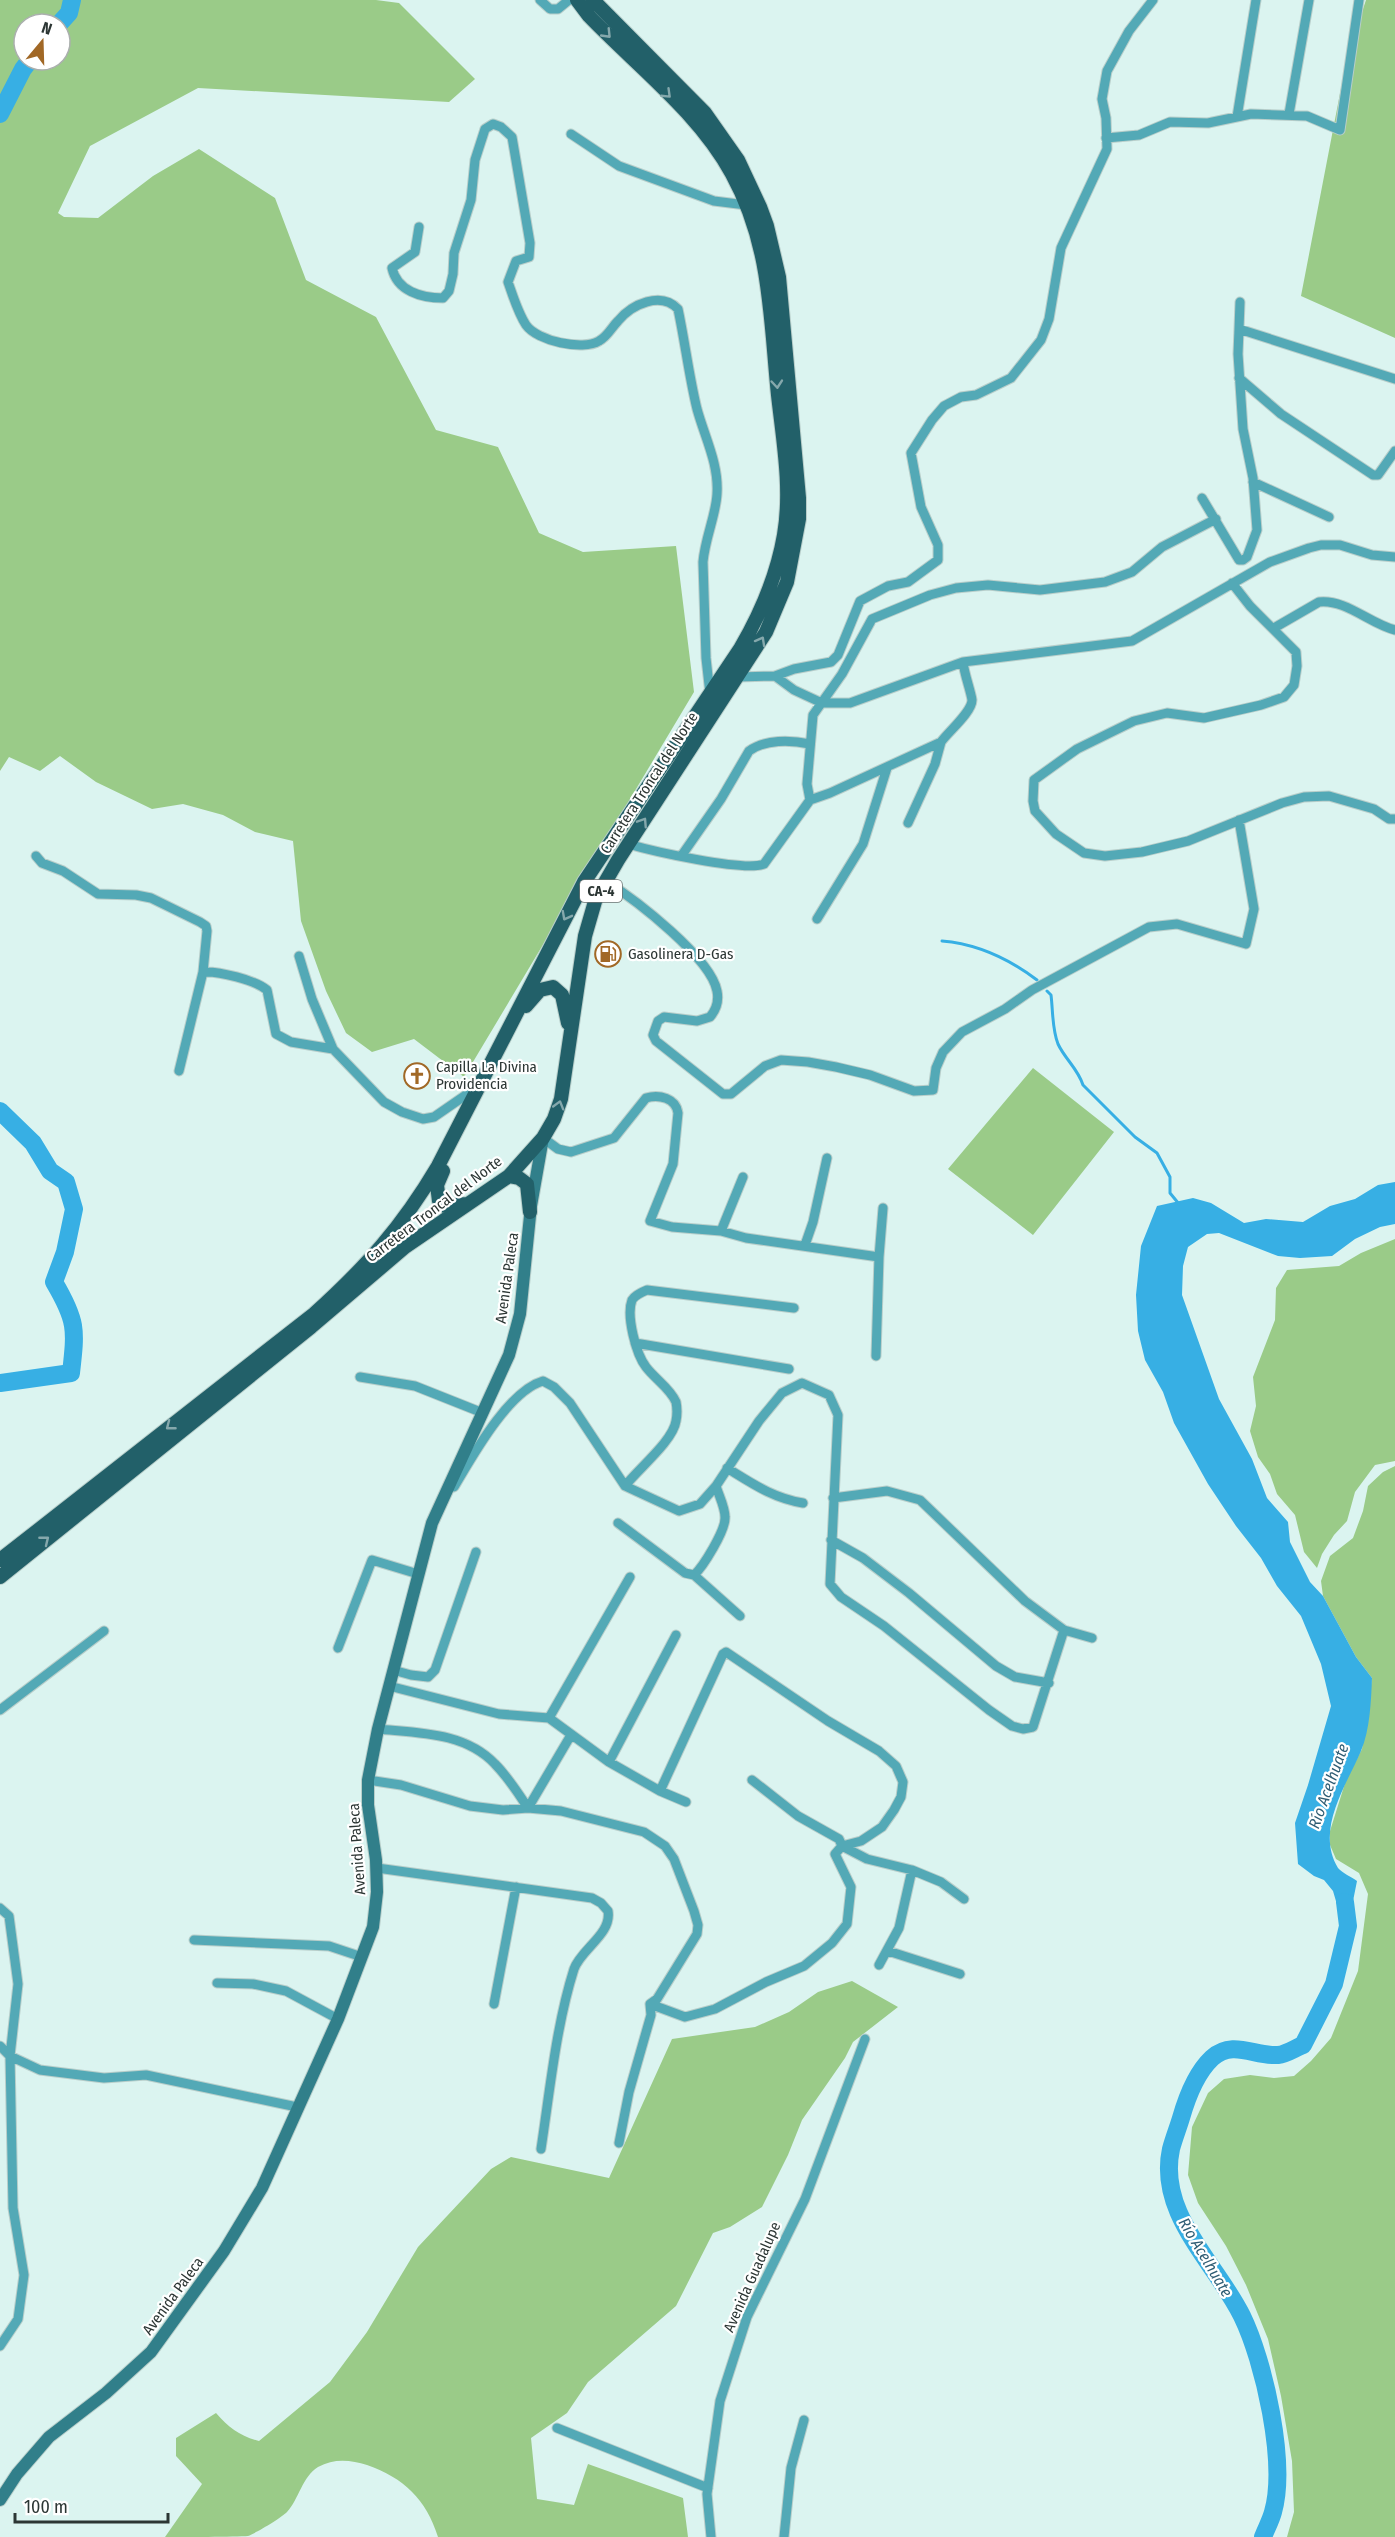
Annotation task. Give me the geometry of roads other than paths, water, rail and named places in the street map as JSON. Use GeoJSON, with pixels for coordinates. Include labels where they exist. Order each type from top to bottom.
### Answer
{"type":"FeatureCollection","features":[{"type":"Feature","properties":{"kind":"main road","name":"Carretera Troncal del Norte"},"geometry":{"type":"LineString","coordinates":[[0,1560],[314,1314],[355,1277],[382,1247],[419,1197],[497,1055],[545,955],[599,856],[740,649],[760,612],[778,564],[785,533],[785,467],[772,312],[764,258],[746,205],[732,174],[702,130],[594,8],[577,0]]}},
{"type":"Feature","properties":{"kind":"main road","name":"Carretera Troncal del Norte"},"geometry":{"type":"LineString","coordinates":[[0,1577],[311,1327],[405,1247],[509,1176],[543,1138],[558,1109],[585,936],[596,898],[628,844],[766,632],[781,599],[790,568],[799,519],[779,277],[767,226],[738,160],[705,113],[628,47]]}},
{"type":"Feature","properties":{"kind":"main road"},"geometry":{"type":"LineString","coordinates":[[508,1031],[534,996],[548,986],[556,988],[562,995],[571,1034]]}},
{"type":"Feature","properties":{"kind":"main road"},"geometry":{"type":"LineString","coordinates":[[468,1204],[445,1206],[437,1197],[437,1185],[476,1106],[497,1055]]}},
{"type":"Feature","properties":{"kind":"main road","name":"Avenida Paleca"},"geometry":{"type":"LineString","coordinates":[[0,2500],[17,2474],[49,2437],[106,2393],[151,2352],[235,2233],[262,2188],[338,2019],[373,1927],[377,1892],[368,1805],[368,1780],[378,1729],[432,1523],[509,1355],[520,1314],[530,1212],[543,1138]]}},
{"type":"Feature","properties":{"kind":"main road"},"geometry":{"type":"LineString","coordinates":[[509,1176],[519,1178],[526,1184],[530,1212]]}},
{"type":"Feature","properties":{"kind":"street"},"geometry":{"type":"LineString","coordinates":[[540,0],[550,9],[558,9],[569,0]]}},
{"type":"Feature","properties":{"kind":"street"},"geometry":{"type":"LineString","coordinates":[[738,677],[775,676],[794,669],[831,662],[838,655],[860,601],[888,586],[908,582],[939,560],[938,545],[921,507],[911,453],[944,406],[961,397],[976,395],[1011,378],[1041,340],[1049,320],[1061,248],[1107,149],[1106,118],[1102,99],[1107,71],[1129,31],[1153,0]]}},
{"type":"Feature","properties":{"kind":"street"},"geometry":{"type":"LineString","coordinates":[[1237,117],[1256,0]]}},
{"type":"Feature","properties":{"kind":"street"},"geometry":{"type":"LineString","coordinates":[[1289,114],[1309,0]]}},
{"type":"Feature","properties":{"kind":"street"},"geometry":{"type":"LineString","coordinates":[[1106,138],[1139,135],[1170,122],[1208,123],[1251,114],[1307,116],[1340,130],[1359,0]]}},
{"type":"Feature","properties":{"kind":"street"},"geometry":{"type":"LineString","coordinates":[[419,227],[415,252],[392,268],[394,278],[399,285],[411,291],[430,298],[443,298],[449,291],[454,253],[471,200],[475,160],[485,129],[493,124],[501,127],[512,137],[530,243],[529,257],[516,261],[508,282],[526,325],[534,333],[582,347],[597,343],[607,336],[618,320],[632,308],[657,298],[671,302],[678,309],[688,371],[698,412],[714,459],[717,480],[717,496],[704,546],[703,562],[706,658],[710,694]]}},
{"type":"Feature","properties":{"kind":"street"},"geometry":{"type":"LineString","coordinates":[[571,134],[619,166],[714,201],[746,205]]}},
{"type":"Feature","properties":{"kind":"street"},"geometry":{"type":"LineString","coordinates":[[1240,302],[1239,378],[1243,429],[1253,482],[1257,530],[1243,560],[1241,577]]}},
{"type":"Feature","properties":{"kind":"street"},"geometry":{"type":"LineString","coordinates":[[1239,329],[1395,379]]}},
{"type":"Feature","properties":{"kind":"street"},"geometry":{"type":"LineString","coordinates":[[1239,378],[1281,414],[1373,475],[1378,475],[1395,452]]}},
{"type":"Feature","properties":{"kind":"street"},"geometry":{"type":"LineString","coordinates":[[1253,482],[1329,517]]}},
{"type":"Feature","properties":{"kind":"street"},"geometry":{"type":"LineString","coordinates":[[1202,498],[1239,560],[1243,560]]}},
{"type":"Feature","properties":{"kind":"street"},"geometry":{"type":"LineString","coordinates":[[810,800],[807,784],[813,715],[842,674],[872,619],[930,595],[956,588],[988,585],[1040,590],[1105,582],[1132,572],[1162,547],[1216,519]]}},
{"type":"Feature","properties":{"kind":"street"},"geometry":{"type":"LineString","coordinates":[[775,676],[794,690],[822,703],[850,703],[963,663],[1132,641],[1270,562],[1321,545],[1340,545],[1372,555],[1395,557]]}},
{"type":"Feature","properties":{"kind":"street"},"geometry":{"type":"LineString","coordinates":[[1232,583],[1296,652],[1298,666],[1294,685],[1284,697],[1261,705],[1204,718],[1167,713],[1134,721],[1077,749],[1034,780],[1035,811],[1056,834],[1084,853],[1105,856],[1142,852],[1188,841],[1293,800],[1329,796],[1374,809],[1389,819],[1395,819]]}},
{"type":"Feature","properties":{"kind":"street"},"geometry":{"type":"LineString","coordinates":[[1274,628],[1319,602],[1327,601],[1361,614],[1382,627],[1395,630]]}},
{"type":"Feature","properties":{"kind":"street"},"geometry":{"type":"LineString","coordinates":[[908,823],[934,764],[941,742],[951,728],[966,716],[972,701],[963,663]]}},
{"type":"Feature","properties":{"kind":"street"},"geometry":{"type":"LineString","coordinates":[[682,855],[721,799],[749,751],[772,742],[810,744]]}},
{"type":"Feature","properties":{"kind":"street"},"geometry":{"type":"LineString","coordinates":[[628,844],[749,867],[764,864],[810,800],[830,793],[874,771],[887,768],[941,742]]}},
{"type":"Feature","properties":{"kind":"street"},"geometry":{"type":"LineString","coordinates":[[817,918],[863,844],[887,768]]}},
{"type":"Feature","properties":{"kind":"street"},"geometry":{"type":"LineString","coordinates":[[607,882],[629,896],[664,925],[704,967],[717,989],[716,1010],[710,1017],[697,1021],[664,1017],[658,1021],[653,1035],[656,1041],[723,1094],[731,1094],[765,1066],[781,1060],[836,1067],[870,1075],[914,1091],[933,1090],[936,1068],[943,1052],[962,1032],[1005,1009],[1032,990],[1149,927],[1177,924],[1246,944],[1254,909],[1239,820]]}},
{"type":"Feature","properties":{"kind":"street"},"geometry":{"type":"LineString","coordinates":[[36,856],[42,863],[63,871],[98,894],[136,895],[151,898],[206,926],[203,972],[179,1071]]}},
{"type":"Feature","properties":{"kind":"street"},"geometry":{"type":"LineString","coordinates":[[299,956],[312,999],[333,1049],[384,1102],[402,1112],[423,1119],[434,1117],[481,1085]]}},
{"type":"Feature","properties":{"kind":"street"},"geometry":{"type":"LineString","coordinates":[[203,972],[240,979],[261,986],[267,990],[276,1034],[291,1042],[333,1049]]}},
{"type":"Feature","properties":{"kind":"street"},"geometry":{"type":"LineString","coordinates":[[543,1138],[558,1149],[571,1152],[586,1148],[614,1138],[646,1098],[653,1096],[672,1100],[677,1105],[678,1113],[673,1164],[650,1221],[672,1227],[720,1232],[746,1238],[879,1257]]}},
{"type":"Feature","properties":{"kind":"street"},"geometry":{"type":"LineString","coordinates":[[805,1245],[813,1221],[827,1158]]}},
{"type":"Feature","properties":{"kind":"street"},"geometry":{"type":"LineString","coordinates":[[720,1232],[743,1177]]}},
{"type":"Feature","properties":{"kind":"street"},"geometry":{"type":"LineString","coordinates":[[876,1356],[883,1208]]}},
{"type":"Feature","properties":{"kind":"street"},"geometry":{"type":"LineString","coordinates":[[625,1486],[670,1436],[676,1422],[676,1403],[658,1377],[646,1367],[635,1343],[631,1325],[632,1300],[647,1290],[794,1308]]}},
{"type":"Feature","properties":{"kind":"street"},"geometry":{"type":"LineString","coordinates":[[635,1343],[789,1369]]}},
{"type":"Feature","properties":{"kind":"street"},"geometry":{"type":"LineString","coordinates":[[360,1377],[415,1386],[483,1413]]}},
{"type":"Feature","properties":{"kind":"street"},"geometry":{"type":"LineString","coordinates":[[432,1523],[509,1405],[531,1384],[543,1381],[554,1387],[570,1403],[625,1486],[679,1511],[700,1504],[716,1486],[759,1421],[782,1393],[802,1383],[829,1395],[838,1415],[830,1584],[842,1597],[884,1626],[989,1710],[1012,1726],[1023,1729],[1033,1727],[1064,1630]]}},
{"type":"Feature","properties":{"kind":"street"},"geometry":{"type":"LineString","coordinates":[[727,1468],[783,1500],[804,1503]]}},
{"type":"Feature","properties":{"kind":"street"},"geometry":{"type":"LineString","coordinates":[[694,1575],[701,1569],[725,1523],[724,1508],[716,1486]]}},
{"type":"Feature","properties":{"kind":"street"},"geometry":{"type":"LineString","coordinates":[[833,1498],[887,1491],[920,1500],[1025,1601],[1064,1630],[1092,1638]]}},
{"type":"Feature","properties":{"kind":"street"},"geometry":{"type":"LineString","coordinates":[[618,1523],[685,1573],[694,1575],[740,1616]]}},
{"type":"Feature","properties":{"kind":"street"},"geometry":{"type":"LineString","coordinates":[[831,1540],[863,1558],[900,1586],[996,1666],[1015,1677],[1048,1683]]}},
{"type":"Feature","properties":{"kind":"street"},"geometry":{"type":"LineString","coordinates":[[393,1670],[411,1676],[428,1677],[435,1670],[476,1552]]}},
{"type":"Feature","properties":{"kind":"street"},"geometry":{"type":"LineString","coordinates":[[338,1648],[372,1560],[418,1574]]}},
{"type":"Feature","properties":{"kind":"street"},"geometry":{"type":"LineString","coordinates":[[549,1718],[630,1577]]}},
{"type":"Feature","properties":{"kind":"street"},"geometry":{"type":"LineString","coordinates":[[0,1710],[104,1631]]}},
{"type":"Feature","properties":{"kind":"street"},"geometry":{"type":"LineString","coordinates":[[609,1762],[676,1635]]}},
{"type":"Feature","properties":{"kind":"street"},"geometry":{"type":"LineString","coordinates":[[650,2004],[685,2017],[714,2009],[766,1982],[804,1966],[832,1943],[847,1924],[851,1887],[835,1854],[842,1846],[861,1841],[882,1827],[901,1797],[903,1782],[896,1766],[879,1751],[750,1670],[730,1653],[723,1654],[660,1791]]}},
{"type":"Feature","properties":{"kind":"street"},"geometry":{"type":"LineString","coordinates":[[389,1686],[499,1714],[549,1718],[609,1762],[660,1791],[686,1802]]}},
{"type":"Feature","properties":{"kind":"street"},"geometry":{"type":"LineString","coordinates":[[378,1729],[444,1736],[476,1749],[494,1762],[528,1808]]}},
{"type":"Feature","properties":{"kind":"street"},"geometry":{"type":"LineString","coordinates":[[528,1808],[571,1735]]}},
{"type":"Feature","properties":{"kind":"street"},"geometry":{"type":"LineString","coordinates":[[368,1780],[401,1785],[470,1806],[503,1810],[528,1808],[561,1812],[644,1832],[665,1846],[674,1859],[698,1924],[697,1934],[657,1999],[650,2004]]}},
{"type":"Feature","properties":{"kind":"street"},"geometry":{"type":"LineString","coordinates":[[752,1780],[798,1816],[839,1839],[842,1846],[867,1859],[912,1870],[941,1882],[964,1899]]}},
{"type":"Feature","properties":{"kind":"street"},"geometry":{"type":"LineString","coordinates":[[376,1868],[592,1898],[602,1903],[608,1911],[607,1923],[575,1966],[563,2015],[541,2149]]}},
{"type":"Feature","properties":{"kind":"street"},"geometry":{"type":"LineString","coordinates":[[879,1965],[898,1928],[912,1870]]}},
{"type":"Feature","properties":{"kind":"street"},"geometry":{"type":"LineString","coordinates":[[494,2004],[516,1887]]}},
{"type":"Feature","properties":{"kind":"street"},"geometry":{"type":"LineString","coordinates":[[0,1908],[9,1916],[18,1984],[10,2056],[13,2208],[24,2275],[18,2319],[0,2346]]}},
{"type":"Feature","properties":{"kind":"street"},"geometry":{"type":"LineString","coordinates":[[194,1940],[329,1946],[362,1957]]}},
{"type":"Feature","properties":{"kind":"street"},"geometry":{"type":"LineString","coordinates":[[888,1951],[960,1974]]}},
{"type":"Feature","properties":{"kind":"street"},"geometry":{"type":"LineString","coordinates":[[217,1983],[254,1984],[285,1991],[338,2019]]}},
{"type":"Feature","properties":{"kind":"street"},"geometry":{"type":"LineString","coordinates":[[619,2143],[629,2092],[651,2015],[650,2004]]}},
{"type":"Feature","properties":{"kind":"street","name":"Avenida Guadalupe"},"geometry":{"type":"LineString","coordinates":[[711,2537],[708,2488],[720,2401],[747,2317],[805,2199],[865,2039]]}},
{"type":"Feature","properties":{"kind":"street"},"geometry":{"type":"LineString","coordinates":[[0,2046],[10,2056],[40,2070],[104,2078],[146,2075],[297,2107]]}},
{"type":"Feature","properties":{"kind":"street"},"geometry":{"type":"LineString","coordinates":[[784,2537],[792,2468],[804,2420]]}},
{"type":"Feature","properties":{"kind":"street"},"geometry":{"type":"LineString","coordinates":[[557,2428],[708,2488]]}},
{"type":"Feature","properties":{"kind":"water"},"geometry":{"type":"Polygon","coordinates":[[[1395,1182],[1395,1224],[1380,1227],[1355,1239],[1332,1256],[1300,1258],[1278,1256],[1219,1233],[1207,1234],[1188,1247],[1183,1266],[1182,1295],[1219,1399],[1252,1459],[1267,1498],[1288,1522],[1290,1542],[1310,1582],[1323,1596],[1356,1657],[1372,1678],[1364,1743],[1341,1793],[1331,1824],[1332,1853],[1338,1868],[1357,1881],[1348,1926],[1338,1908],[1333,1891],[1324,1880],[1314,1876],[1298,1864],[1295,1823],[1331,1706],[1321,1664],[1301,1616],[1277,1586],[1261,1558],[1208,1484],[1174,1423],[1163,1392],[1145,1360],[1138,1331],[1136,1295],[1141,1246],[1157,1206],[1193,1198],[1211,1203],[1244,1223],[1266,1219],[1303,1222],[1330,1206],[1355,1199],[1378,1185],[1395,1182]]]}},
{"type":"Feature","properties":{"kind":"waterway"},"geometry":{"type":"LineString","coordinates":[[69,12],[72,0]]}},
{"type":"Feature","properties":{"kind":"waterway"},"geometry":{"type":"LineString","coordinates":[[0,114],[21,72]]}},
{"type":"Feature","properties":{"kind":"waterway"},"geometry":{"type":"LineString","coordinates":[[942,941],[968,945],[992,953],[1037,980]]}},
{"type":"Feature","properties":{"kind":"waterway"},"geometry":{"type":"LineString","coordinates":[[1047,991],[1051,995],[1058,1044],[1083,1085],[1135,1137],[1157,1153],[1170,1177],[1170,1193],[1179,1204]]}},
{"type":"Feature","properties":{"kind":"waterway"},"geometry":{"type":"LineString","coordinates":[[0,1111],[33,1143],[50,1171],[66,1182],[74,1209],[65,1252],[54,1282],[67,1306],[73,1326],[74,1346],[71,1373],[0,1383]]}},
{"type":"Feature","properties":{"kind":"waterway","name":"Río Acelhuate"},"geometry":{"type":"LineString","coordinates":[[1263,2537],[1273,2512],[1277,2491],[1275,2440],[1265,2385],[1242,2316],[1180,2216],[1169,2173],[1171,2149],[1193,2086],[1201,2071],[1212,2058],[1220,2052],[1236,2049],[1278,2055],[1303,2045],[1334,1984],[1348,1926],[1345,1902]]}},
{"type":"Feature","properties":{"kind":"place","name":"Gasolinera D-Gas"},"geometry":{"type":"Point","coordinates":[608,954]}},
{"type":"Feature","properties":{"kind":"place","name":"Capilla La Divina Providencia"},"geometry":{"type":"Point","coordinates":[417,1076]}}]}
